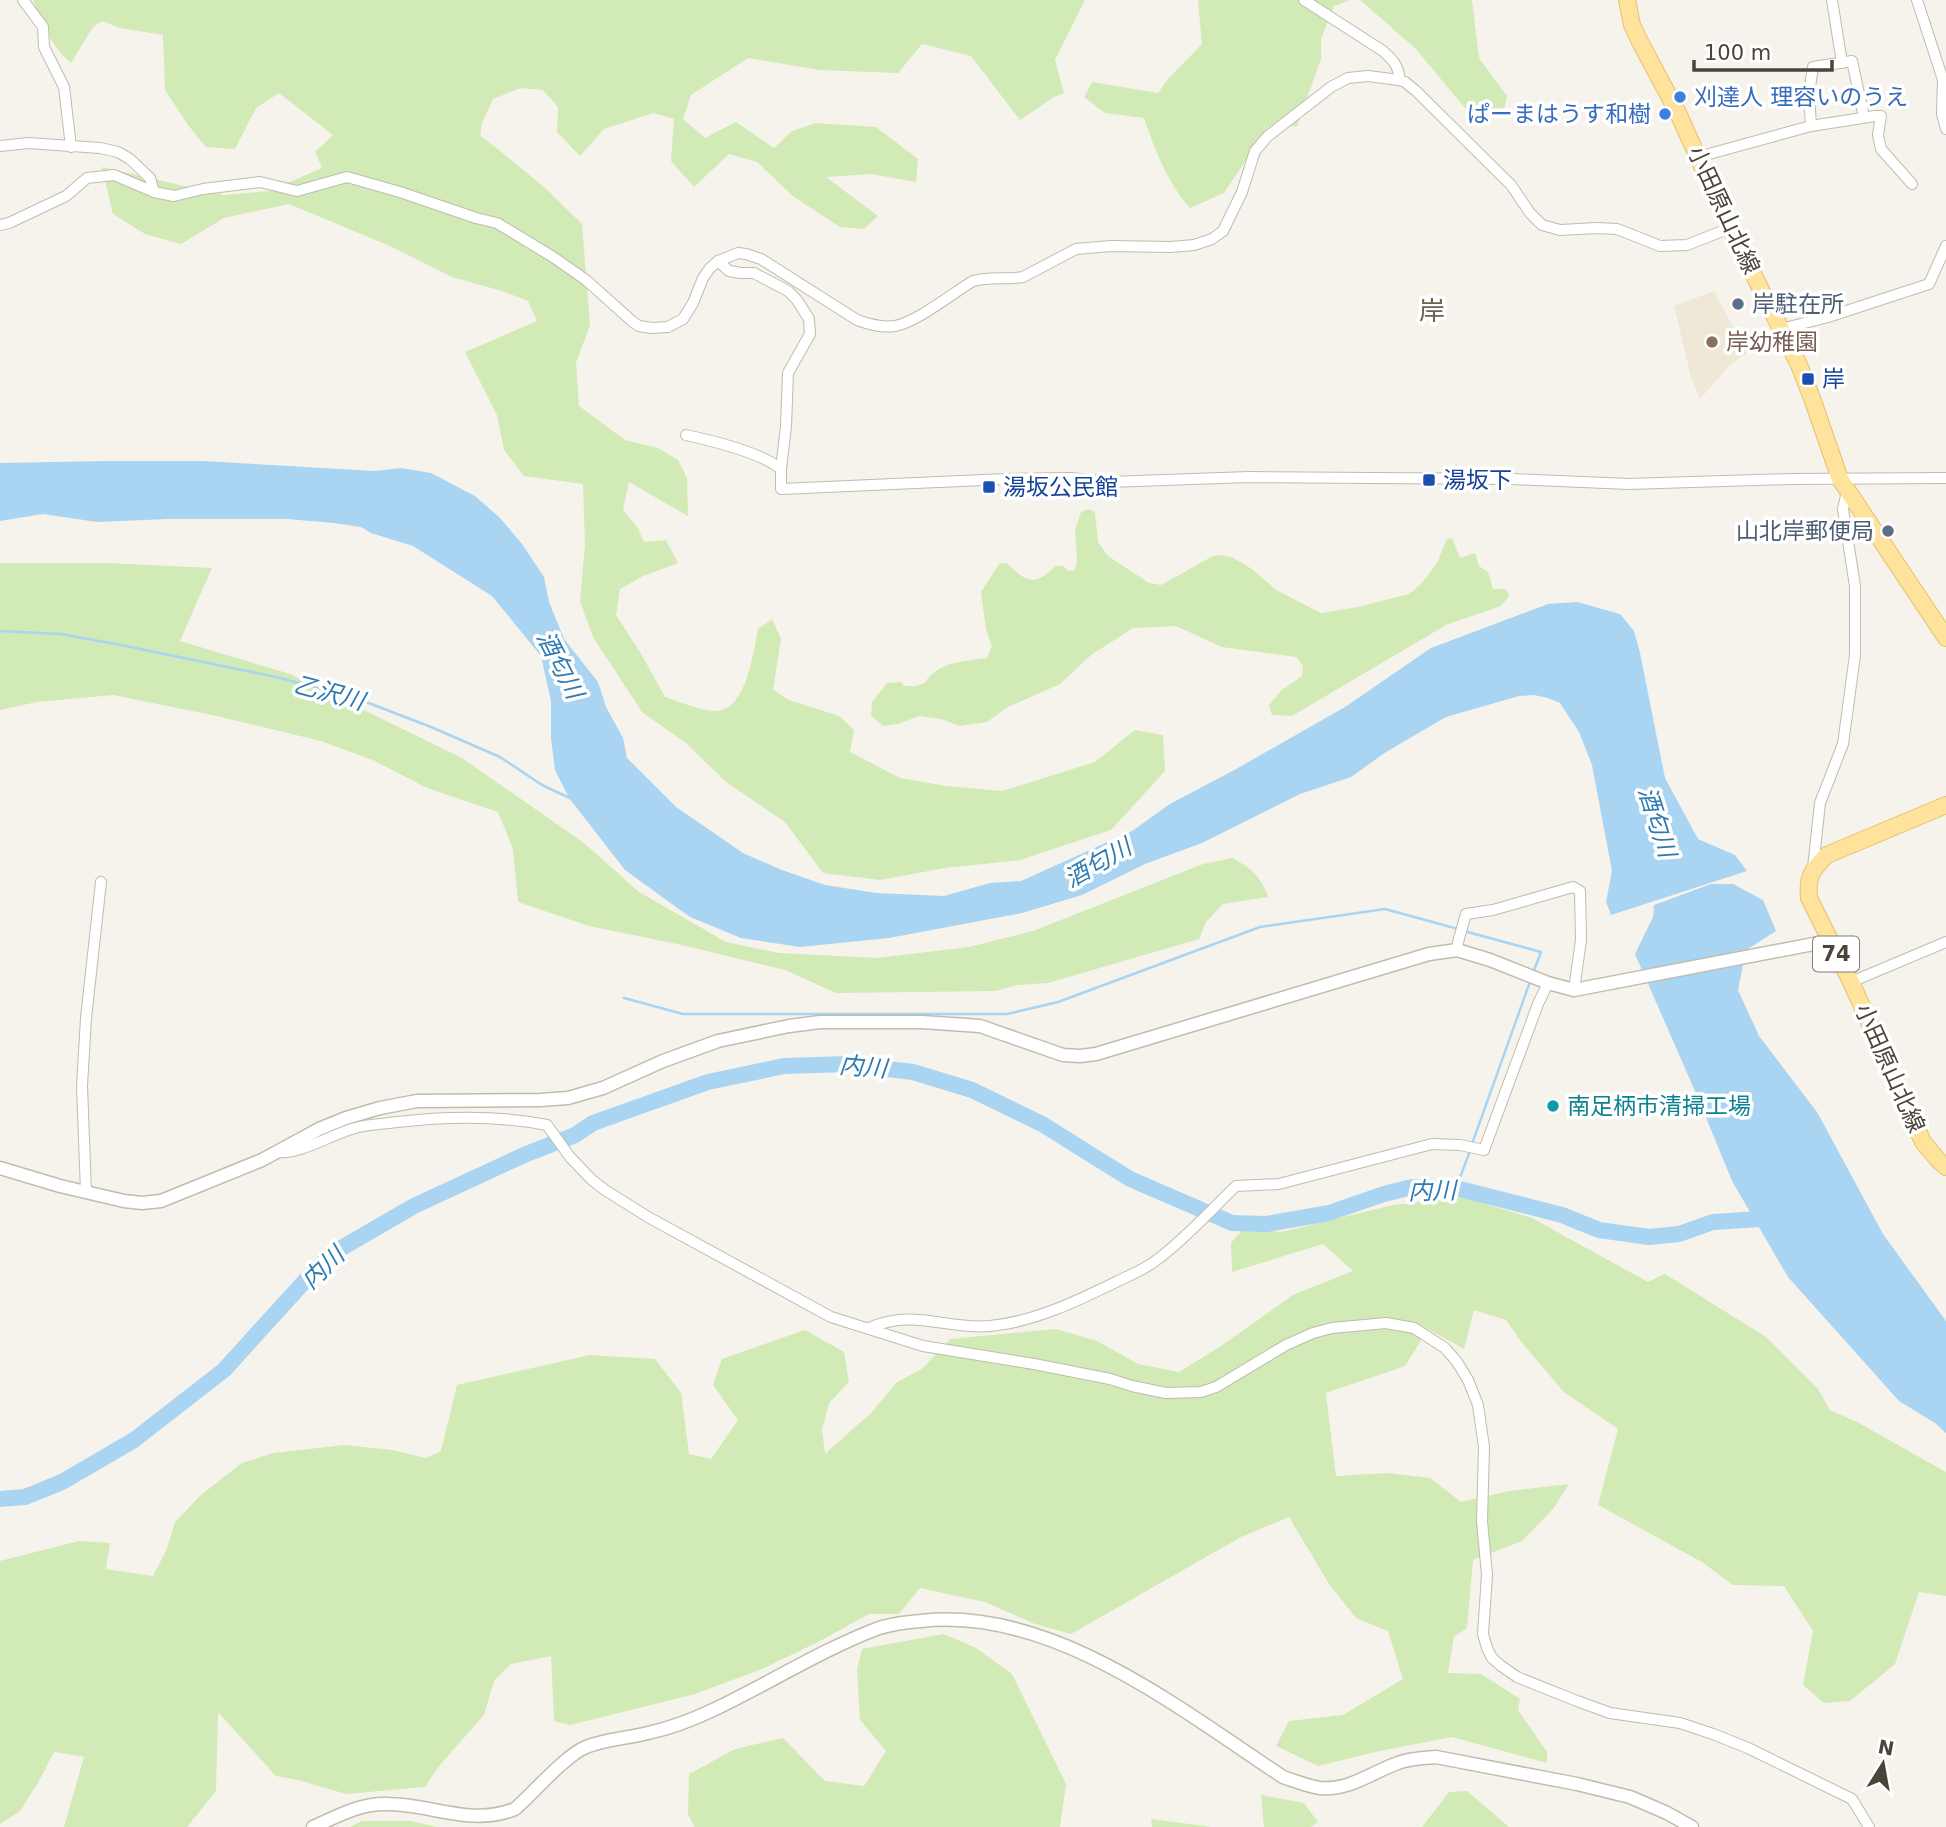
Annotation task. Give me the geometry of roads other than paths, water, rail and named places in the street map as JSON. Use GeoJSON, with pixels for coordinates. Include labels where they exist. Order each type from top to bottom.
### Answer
{"type":"FeatureCollection","features":[{"type":"Feature","properties":{"kind":"main road","name":"小田原山北線"},"geometry":{"type":"LineString","coordinates":[[1627,0],[1632,24],[1639,40],[1678,113],[1730,228],[1781,329],[1813,401],[1844,485],[1945,636]]}},
{"type":"Feature","properties":{"kind":"main road"},"geometry":{"type":"LineString","coordinates":[[1813,870],[1827,855],[1946,804]]}},
{"type":"Feature","properties":{"kind":"main road","name":"小田原山北線"},"geometry":{"type":"LineString","coordinates":[[1813,870],[1808,883],[1809,898],[1851,982],[1923,1142],[1946,1167]]}},
{"type":"Feature","properties":{"kind":"street"},"geometry":{"type":"LineString","coordinates":[[23,0],[43,27],[44,47],[64,87],[71,147]]}},
{"type":"Feature","properties":{"kind":"street"},"geometry":{"type":"LineString","coordinates":[[1304,0],[1393,59],[1399,80]]}},
{"type":"Feature","properties":{"kind":"street"},"geometry":{"type":"LineString","coordinates":[[1832,0],[1842,63]]}},
{"type":"Feature","properties":{"kind":"street"},"geometry":{"type":"LineString","coordinates":[[1917,0],[1942,80],[1942,114],[1946,129]]}},
{"type":"Feature","properties":{"kind":"street"},"geometry":{"type":"LineString","coordinates":[[1811,126],[1809,93],[1813,67],[1852,61],[1864,117]]}},
{"type":"Feature","properties":{"kind":"street"},"geometry":{"type":"LineString","coordinates":[[0,225],[66,196],[87,178],[114,175],[153,192],[174,196],[203,188],[260,182],[296,191],[347,177],[497,223],[586,280],[633,322],[645,328],[668,327],[683,319],[710,268],[718,261],[738,253],[754,256],[857,320],[868,324],[895,326],[913,319],[973,281],[982,278],[1023,277],[1076,249],[1111,246],[1170,247],[1194,245],[1212,239],[1223,231],[1242,192],[1255,151],[1268,136],[1331,87],[1348,78],[1367,76],[1399,80],[1416,91],[1511,184],[1530,213],[1542,225],[1559,229],[1618,229],[1660,246],[1687,244],[1730,228]]}},
{"type":"Feature","properties":{"kind":"street"},"geometry":{"type":"LineString","coordinates":[[1698,158],[1811,126],[1881,116],[1878,135],[1881,149],[1912,184]]}},
{"type":"Feature","properties":{"kind":"street"},"geometry":{"type":"LineString","coordinates":[[0,146],[28,143],[100,148],[118,152],[130,159],[150,178],[153,192]]}},
{"type":"Feature","properties":{"kind":"street"},"geometry":{"type":"LineString","coordinates":[[1781,329],[1828,317],[1929,284],[1946,246]]}},
{"type":"Feature","properties":{"kind":"street"},"geometry":{"type":"LineString","coordinates":[[718,261],[729,271],[754,273],[788,291],[809,319],[810,334],[788,373],[781,488],[1071,478],[1109,482],[1248,477],[1844,485],[1946,478]]}},
{"type":"Feature","properties":{"kind":"street"},"geometry":{"type":"LineString","coordinates":[[686,435],[771,461],[781,469]]}},
{"type":"Feature","properties":{"kind":"street"},"geometry":{"type":"LineString","coordinates":[[1813,870],[1820,803],[1843,744],[1855,655],[1855,586],[1843,509],[1844,485]]}},
{"type":"Feature","properties":{"kind":"street"},"geometry":{"type":"LineString","coordinates":[[86,1192],[82,1086],[86,1018],[102,882]]}},
{"type":"Feature","properties":{"kind":"street"},"geometry":{"type":"LineString","coordinates":[[1458,946],[1466,914],[1493,910],[1573,887],[1580,891],[1581,940],[1573,988]]}},
{"type":"Feature","properties":{"kind":"street"},"geometry":{"type":"LineString","coordinates":[[0,1168],[86,1192],[142,1203],[161,1201],[244,1168],[319,1129],[380,1108],[417,1101],[568,1098],[603,1088],[663,1061],[718,1041],[789,1026],[820,1022],[922,1022],[980,1026],[1063,1055],[1080,1056],[1096,1054],[1458,946],[1524,975],[1573,988],[1591,987],[1829,941]]}},
{"type":"Feature","properties":{"kind":"street"},"geometry":{"type":"LineString","coordinates":[[1851,982],[1946,942]]}},
{"type":"Feature","properties":{"kind":"street"},"geometry":{"type":"LineString","coordinates":[[869,1328],[882,1322],[914,1318],[969,1326],[990,1326],[1040,1315],[1091,1294],[1158,1260],[1236,1186],[1279,1184],[1433,1144],[1460,1145],[1484,1150],[1548,983]]}},
{"type":"Feature","properties":{"kind":"street"},"geometry":{"type":"LineString","coordinates":[[277,1152],[292,1151],[356,1127],[438,1118],[487,1116],[547,1125],[570,1157],[605,1190],[668,1229],[831,1317],[923,1346],[1110,1379],[1166,1393],[1201,1392],[1216,1387],[1286,1345],[1313,1333],[1332,1328],[1386,1323],[1413,1328],[1445,1348],[1457,1362],[1478,1405],[1485,1447],[1482,1521],[1487,1575],[1483,1633],[1492,1658],[1517,1677],[1610,1713],[1680,1723],[1748,1748],[1852,1799],[1869,1827]]}},
{"type":"Feature","properties":{"kind":"street"},"geometry":{"type":"LineString","coordinates":[[313,1827],[354,1808],[385,1804],[411,1807],[453,1820],[470,1822],[485,1822],[505,1816],[570,1757],[586,1747],[684,1724],[831,1650],[881,1628],[904,1622],[944,1618],[1014,1629],[1053,1640],[1093,1657],[1140,1684],[1283,1777],[1305,1785],[1341,1787],[1399,1763],[1436,1757],[1630,1797],[1692,1827]]}},
{"type":"Feature","properties":{"kind":"water","name":"酒匂川"},"geometry":{"type":"Polygon","coordinates":[[[203,461],[375,471],[401,468],[431,473],[475,496],[500,518],[544,577],[549,602],[564,639],[598,682],[606,707],[623,738],[627,758],[676,807],[743,853],[825,885],[876,893],[944,896],[990,883],[1021,881],[1132,831],[1170,804],[1345,707],[1431,648],[1548,604],[1577,602],[1620,614],[1634,631],[1665,778],[1698,839],[1735,855],[1747,871],[1611,915],[1606,902],[1612,871],[1592,765],[1579,732],[1560,703],[1534,695],[1519,696],[1446,717],[1386,752],[1351,777],[1300,794],[1202,843],[1145,864],[1082,895],[1022,913],[889,938],[800,947],[741,938],[690,917],[625,870],[569,798],[555,770],[551,738],[551,701],[541,656],[492,596],[413,546],[371,533],[361,527],[287,519],[97,522],[43,514],[0,521],[0,463],[203,461]]]}},
{"type":"Feature","properties":{"kind":"water"},"geometry":{"type":"Polygon","coordinates":[[[1711,884],[1733,884],[1763,900],[1776,931],[1746,950],[1738,990],[1759,1036],[1817,1112],[1883,1234],[1946,1321],[1946,1433],[1899,1401],[1788,1277],[1732,1181],[1635,954],[1653,917],[1654,905],[1711,884]]]}},
{"type":"Feature","properties":{"kind":"waterway","name":"乙沢川"},"geometry":{"type":"LineString","coordinates":[[0,631],[61,634],[121,645],[276,677],[353,697],[500,757],[542,785],[572,799]]}},
{"type":"Feature","properties":{"kind":"waterway"},"geometry":{"type":"LineString","coordinates":[[624,998],[683,1014],[1007,1014],[1058,1002],[1260,927],[1385,909],[1458,929]]}},
{"type":"Feature","properties":{"kind":"waterway"},"geometry":{"type":"LineString","coordinates":[[1464,931],[1541,952],[1533,973]]}},
{"type":"Feature","properties":{"kind":"waterway"},"geometry":{"type":"LineString","coordinates":[[1472,1144],[1531,979]]}},
{"type":"Feature","properties":{"kind":"waterway","name":"内川"},"geometry":{"type":"LineString","coordinates":[[0,1499],[25,1497],[62,1482],[134,1440],[224,1370],[313,1272],[338,1250],[414,1206],[524,1155],[575,1135],[593,1123],[708,1082],[784,1066],[847,1064],[913,1072],[972,1090],[1042,1124],[1130,1179],[1232,1223],[1267,1224],[1329,1213],[1412,1187],[1456,1188],[1562,1215],[1599,1230],[1649,1237],[1679,1234],[1713,1222],[1775,1218]]}},
{"type":"Feature","properties":{"kind":"waterway"},"geometry":{"type":"LineString","coordinates":[[1456,1188],[1470,1151]]}},
{"type":"Feature","properties":{"kind":"place","name":"刈達人 理容いのうえ"},"geometry":{"type":"Point","coordinates":[1680,97]}},
{"type":"Feature","properties":{"kind":"place","name":"ぱーまはうす和樹"},"geometry":{"type":"Point","coordinates":[1665,114]}},
{"type":"Feature","properties":{"kind":"place","name":"岸駐在所"},"geometry":{"type":"Point","coordinates":[1738,304]}},
{"type":"Feature","properties":{"kind":"place","name":"岸幼稚園"},"geometry":{"type":"Point","coordinates":[1712,342]}},
{"type":"Feature","properties":{"kind":"place","name":"岸"},"geometry":{"type":"Point","coordinates":[1808,379]}},
{"type":"Feature","properties":{"kind":"place","name":"湯坂下"},"geometry":{"type":"Point","coordinates":[1429,480]}},
{"type":"Feature","properties":{"kind":"place","name":"湯坂公民館"},"geometry":{"type":"Point","coordinates":[989,487]}},
{"type":"Feature","properties":{"kind":"place","name":"山北岸郵便局"},"geometry":{"type":"Point","coordinates":[1888,531]}},
{"type":"Feature","properties":{"kind":"place","name":"南足柄市清掃工場"},"geometry":{"type":"Point","coordinates":[1553,1106]}},
{"type":"Feature","properties":{"kind":"district","name":"岸"},"geometry":{"type":"Point","coordinates":[1432,311]}}]}
